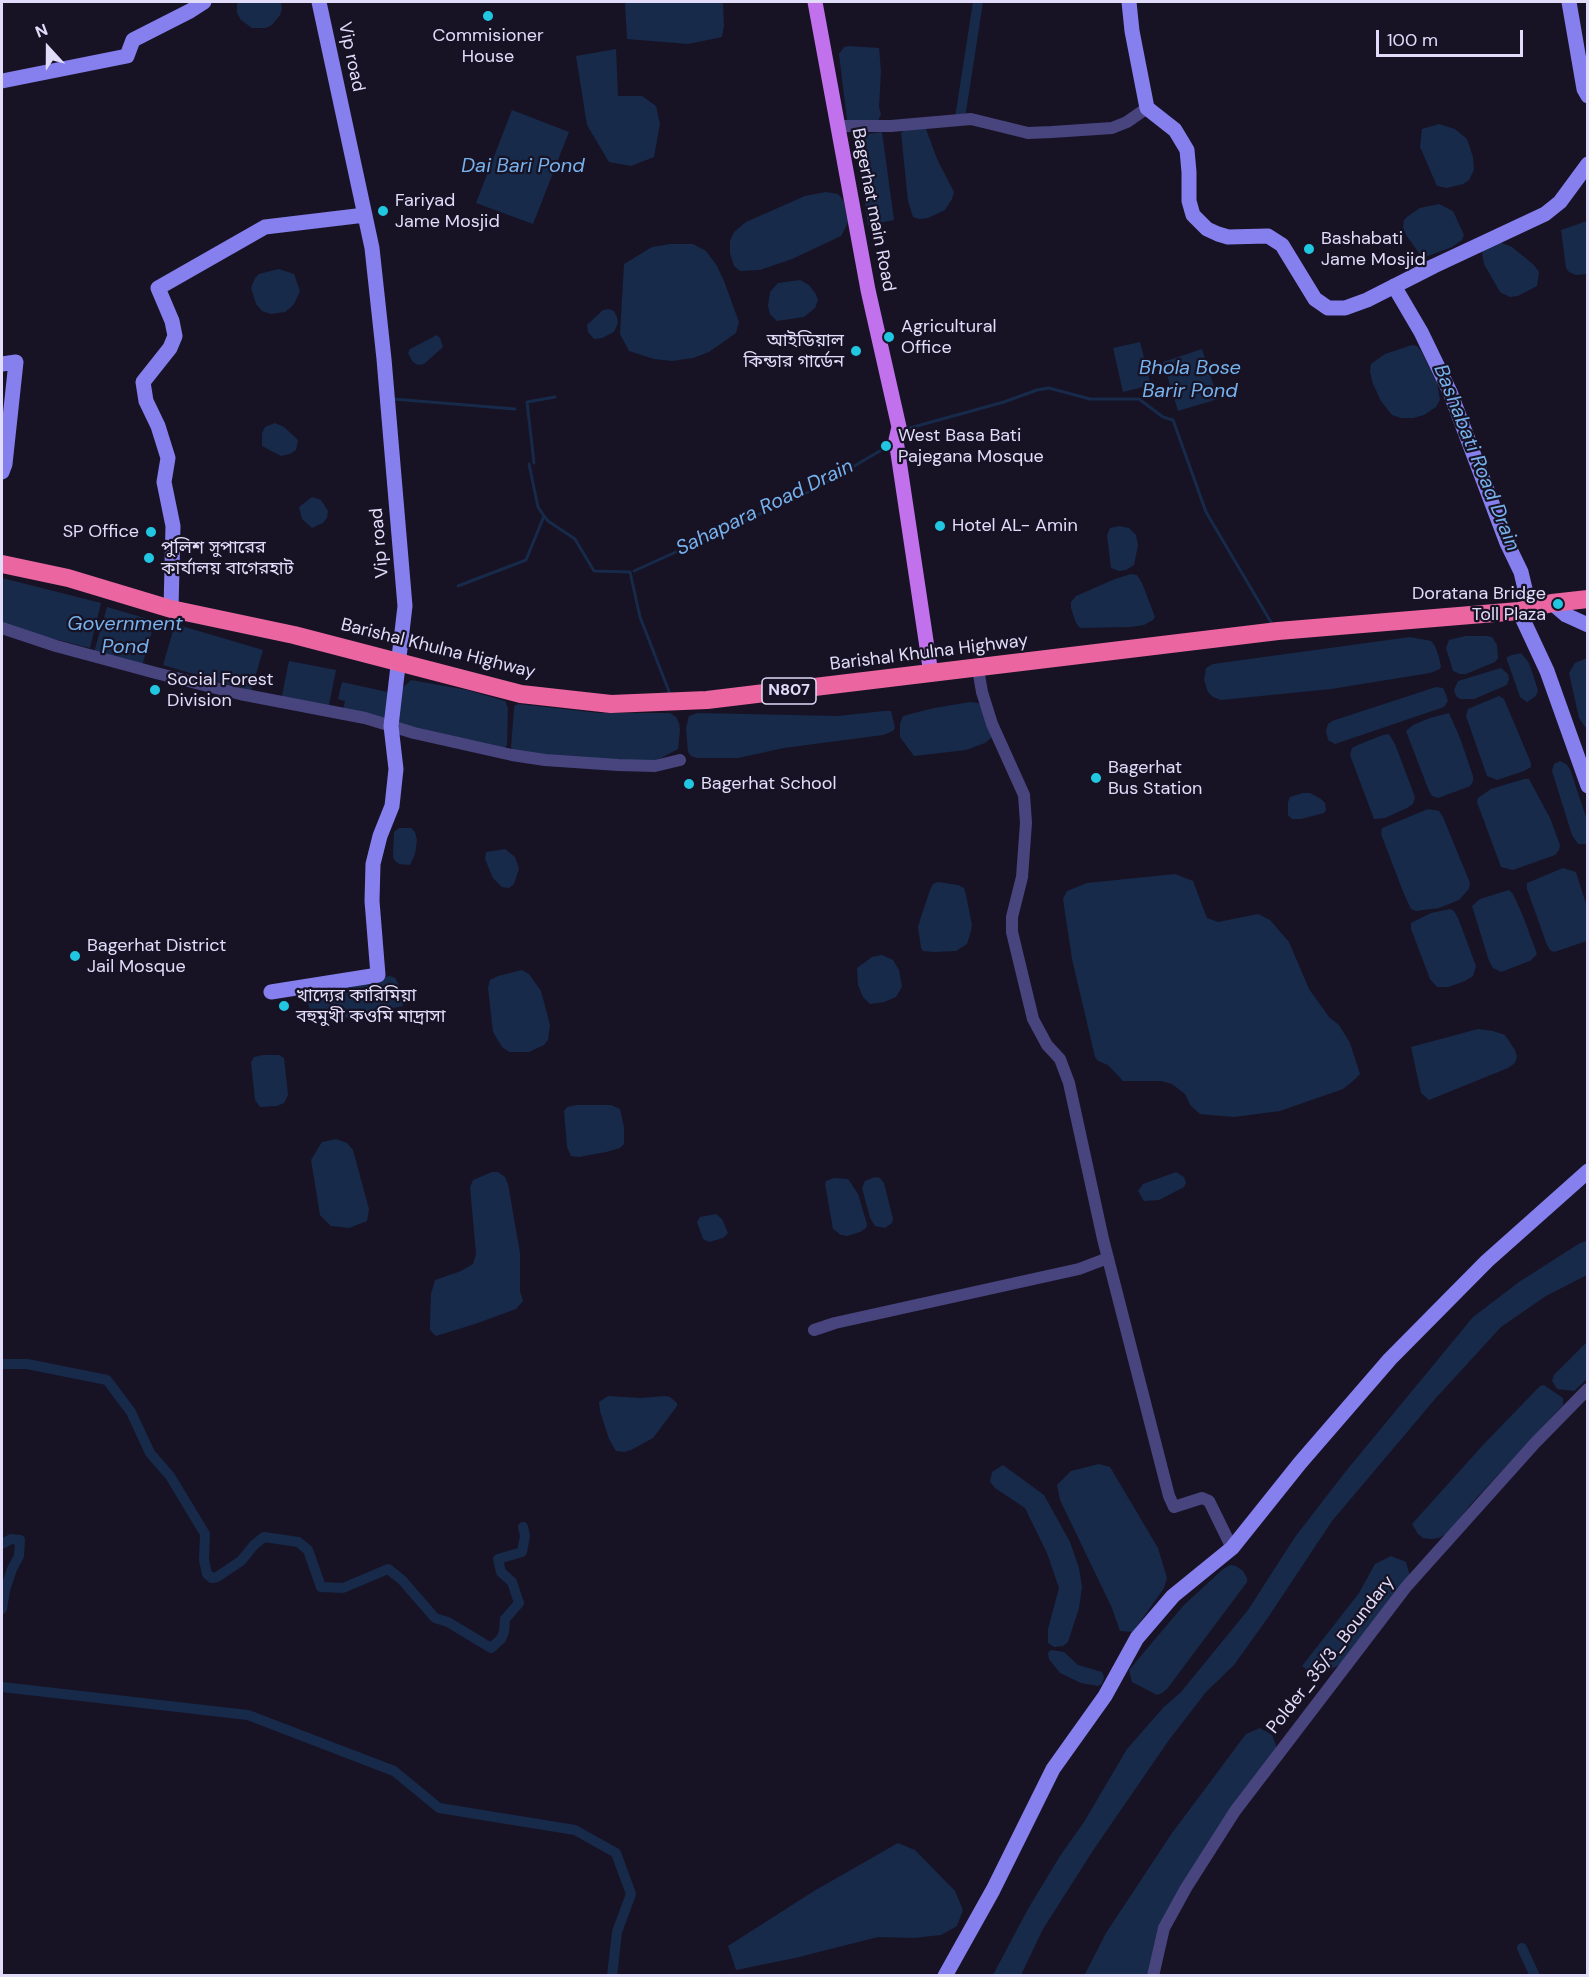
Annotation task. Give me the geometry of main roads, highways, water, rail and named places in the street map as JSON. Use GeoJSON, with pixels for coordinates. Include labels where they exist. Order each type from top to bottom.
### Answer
{"type":"FeatureCollection","features":[{"type":"Feature","properties":{"kind":"highway","name":"Barishal Khulna Highway"},"geometry":{"type":"LineString","coordinates":[[2,564],[68,578],[171,609],[294,635],[521,694],[610,704],[707,700],[1278,631],[1519,611],[1551,603],[1587,599]]}},
{"type":"Feature","properties":{"kind":"main road","name":"Bagerhat main Road"},"geometry":{"type":"LineString","coordinates":[[815,2],[868,290],[899,427],[896,440],[931,674]]}},
{"type":"Feature","properties":{"kind":"water"},"geometry":{"type":"Polygon","coordinates":[[[237,2],[281,2],[282,9],[272,25],[266,28],[252,28],[241,20],[237,13],[237,2]]]}},
{"type":"Feature","properties":{"kind":"water"},"geometry":{"type":"Polygon","coordinates":[[[625,2],[723,2],[722,37],[688,44],[627,39],[625,2]]]}},
{"type":"Feature","properties":{"kind":"water"},"geometry":{"type":"Polygon","coordinates":[[[844,47],[879,48],[881,114],[878,121],[847,120],[839,54],[844,47]]]}},
{"type":"Feature","properties":{"kind":"water"},"geometry":{"type":"Polygon","coordinates":[[[616,49],[618,96],[642,96],[656,106],[660,124],[654,157],[631,166],[609,162],[587,125],[576,56],[616,49]]]}},
{"type":"Feature","properties":{"kind":"water","name":"Dai Bari Pond"},"geometry":{"type":"Polygon","coordinates":[[[512,110],[569,132],[533,224],[476,203],[512,110]]]}},
{"type":"Feature","properties":{"kind":"water"},"geometry":{"type":"Polygon","coordinates":[[[1439,124],[1455,129],[1467,139],[1473,157],[1474,170],[1469,180],[1463,184],[1447,188],[1437,186],[1420,147],[1422,129],[1439,124]]]}},
{"type":"Feature","properties":{"kind":"water"},"geometry":{"type":"Polygon","coordinates":[[[911,125],[926,129],[937,159],[954,192],[945,210],[928,218],[913,217],[908,201],[901,133],[911,125]]]}},
{"type":"Feature","properties":{"kind":"water"},"geometry":{"type":"Polygon","coordinates":[[[882,132],[894,220],[868,225],[855,136],[882,132]]]}},
{"type":"Feature","properties":{"kind":"water"},"geometry":{"type":"Polygon","coordinates":[[[826,192],[838,194],[844,201],[848,222],[841,236],[792,259],[760,270],[740,271],[734,266],[730,253],[730,241],[734,232],[746,222],[805,196],[826,192]]]}},
{"type":"Feature","properties":{"kind":"water"},"geometry":{"type":"Polygon","coordinates":[[[1439,204],[1453,211],[1464,235],[1462,240],[1452,247],[1428,256],[1419,253],[1406,235],[1403,227],[1404,220],[1420,208],[1439,204]]]}},
{"type":"Feature","properties":{"kind":"water"},"geometry":{"type":"Polygon","coordinates":[[[1587,221],[1587,274],[1576,275],[1566,268],[1561,230],[1587,221]]]}},
{"type":"Feature","properties":{"kind":"water"},"geometry":{"type":"Polygon","coordinates":[[[1496,243],[1512,247],[1534,265],[1539,272],[1537,286],[1518,296],[1510,297],[1500,292],[1484,264],[1482,252],[1496,243]]]}},
{"type":"Feature","properties":{"kind":"water"},"geometry":{"type":"Polygon","coordinates":[[[693,244],[706,251],[724,281],[739,322],[736,333],[709,352],[693,358],[672,361],[654,359],[629,351],[620,334],[624,264],[652,247],[693,244]]]}},
{"type":"Feature","properties":{"kind":"water"},"geometry":{"type":"Polygon","coordinates":[[[279,269],[294,274],[300,291],[289,309],[285,312],[271,314],[262,311],[256,304],[251,288],[259,274],[279,269]]]}},
{"type":"Feature","properties":{"kind":"water"},"geometry":{"type":"Polygon","coordinates":[[[800,280],[809,285],[815,293],[818,300],[815,308],[804,317],[777,321],[770,314],[768,306],[770,292],[778,283],[800,280]]]}},
{"type":"Feature","properties":{"kind":"water"},"geometry":{"type":"Polygon","coordinates":[[[603,310],[614,311],[617,317],[618,323],[614,332],[594,339],[588,332],[587,325],[603,310]]]}},
{"type":"Feature","properties":{"kind":"water"},"geometry":{"type":"Polygon","coordinates":[[[437,335],[443,347],[424,364],[418,365],[413,362],[408,353],[410,349],[437,335]]]}},
{"type":"Feature","properties":{"kind":"water"},"geometry":{"type":"Polygon","coordinates":[[[1140,342],[1151,385],[1123,392],[1113,348],[1140,342]]]}},
{"type":"Feature","properties":{"kind":"water"},"geometry":{"type":"Polygon","coordinates":[[[1412,345],[1417,346],[1421,351],[1437,382],[1440,400],[1436,407],[1424,415],[1401,418],[1392,415],[1381,401],[1373,384],[1371,364],[1385,354],[1412,345]]]}},
{"type":"Feature","properties":{"kind":"water","name":"Bhola Bose Barir Pond"},"geometry":{"type":"Polygon","coordinates":[[[1202,349],[1218,399],[1178,411],[1163,362],[1202,349]]]}},
{"type":"Feature","properties":{"kind":"water"},"geometry":{"type":"Polygon","coordinates":[[[275,423],[284,427],[298,440],[296,450],[290,454],[281,456],[262,446],[262,433],[265,427],[275,423]]]}},
{"type":"Feature","properties":{"kind":"water"},"geometry":{"type":"Polygon","coordinates":[[[312,497],[321,500],[328,511],[323,523],[312,528],[302,519],[299,507],[312,497]]]}},
{"type":"Feature","properties":{"kind":"water"},"geometry":{"type":"Polygon","coordinates":[[[1119,526],[1129,528],[1136,535],[1138,545],[1134,565],[1119,571],[1111,568],[1107,535],[1110,528],[1119,526]]]}},
{"type":"Feature","properties":{"kind":"water"},"geometry":{"type":"Polygon","coordinates":[[[1131,574],[1137,575],[1142,583],[1155,617],[1153,620],[1144,625],[1131,627],[1080,628],[1071,608],[1071,602],[1076,596],[1131,574]]]}},
{"type":"Feature","properties":{"kind":"water","name":"Government Pond"},"geometry":{"type":"Polygon","coordinates":[[[2,578],[101,603],[90,648],[2,626],[2,578]]]}},
{"type":"Feature","properties":{"kind":"water","name":"Government Pond"},"geometry":{"type":"Polygon","coordinates":[[[107,607],[155,621],[142,666],[94,652],[107,607]]]}},
{"type":"Feature","properties":{"kind":"water","name":"Government Pond"},"geometry":{"type":"Polygon","coordinates":[[[175,624],[263,650],[251,691],[163,665],[175,624]]]}},
{"type":"Feature","properties":{"kind":"water"},"geometry":{"type":"Polygon","coordinates":[[[1465,636],[1492,637],[1497,645],[1498,658],[1495,662],[1466,674],[1453,671],[1446,648],[1449,640],[1465,636]]]}},
{"type":"Feature","properties":{"kind":"water"},"geometry":{"type":"Polygon","coordinates":[[[1410,637],[1431,641],[1439,657],[1440,669],[1430,673],[1331,689],[1221,700],[1208,692],[1204,680],[1206,668],[1213,664],[1410,637]]]}},
{"type":"Feature","properties":{"kind":"water"},"geometry":{"type":"Polygon","coordinates":[[[1521,653],[1529,663],[1538,690],[1536,696],[1527,702],[1520,697],[1507,660],[1507,657],[1521,653]]]}},
{"type":"Feature","properties":{"kind":"water"},"geometry":{"type":"Polygon","coordinates":[[[1587,658],[1587,727],[1585,727],[1579,718],[1569,673],[1575,663],[1587,658]]]}},
{"type":"Feature","properties":{"kind":"water"},"geometry":{"type":"Polygon","coordinates":[[[289,661],[336,670],[327,715],[280,705],[289,661]]]}},
{"type":"Feature","properties":{"kind":"water"},"geometry":{"type":"Polygon","coordinates":[[[1501,668],[1508,674],[1507,685],[1474,699],[1460,699],[1456,696],[1454,690],[1458,681],[1501,668]]]}},
{"type":"Feature","properties":{"kind":"water"},"geometry":{"type":"Polygon","coordinates":[[[411,680],[467,690],[505,701],[508,708],[507,745],[503,750],[400,726],[397,719],[401,689],[411,680]]]}},
{"type":"Feature","properties":{"kind":"water"},"geometry":{"type":"Polygon","coordinates":[[[342,682],[392,693],[386,720],[343,711],[345,701],[338,699],[342,682]]]}},
{"type":"Feature","properties":{"kind":"water"},"geometry":{"type":"Polygon","coordinates":[[[1436,687],[1443,688],[1445,692],[1448,701],[1444,707],[1335,744],[1328,740],[1326,731],[1328,724],[1332,721],[1436,687]]]}},
{"type":"Feature","properties":{"kind":"water"},"geometry":{"type":"Polygon","coordinates":[[[1499,696],[1504,699],[1531,767],[1497,780],[1487,776],[1466,716],[1468,709],[1499,696]]]}},
{"type":"Feature","properties":{"kind":"water"},"geometry":{"type":"Polygon","coordinates":[[[970,702],[978,703],[983,707],[993,732],[991,738],[985,743],[966,750],[914,756],[900,737],[900,724],[903,716],[970,702]]]}},
{"type":"Feature","properties":{"kind":"water"},"geometry":{"type":"Polygon","coordinates":[[[519,704],[599,713],[670,713],[679,723],[678,749],[652,761],[515,753],[511,748],[514,708],[519,704]]]}},
{"type":"Feature","properties":{"kind":"water"},"geometry":{"type":"Polygon","coordinates":[[[891,711],[895,728],[883,735],[784,748],[738,758],[697,758],[688,752],[686,728],[689,716],[698,713],[838,716],[891,711]]]}},
{"type":"Feature","properties":{"kind":"water"},"geometry":{"type":"Polygon","coordinates":[[[1449,713],[1460,738],[1473,781],[1468,787],[1438,798],[1432,796],[1429,791],[1406,731],[1413,725],[1449,713]]]}},
{"type":"Feature","properties":{"kind":"water"},"geometry":{"type":"Polygon","coordinates":[[[1389,734],[1415,797],[1413,804],[1407,808],[1385,818],[1374,819],[1350,755],[1352,748],[1389,734]]]}},
{"type":"Feature","properties":{"kind":"water"},"geometry":{"type":"Polygon","coordinates":[[[1560,761],[1570,769],[1587,820],[1587,844],[1578,844],[1572,835],[1552,771],[1554,764],[1560,761]]]}},
{"type":"Feature","properties":{"kind":"water"},"geometry":{"type":"Polygon","coordinates":[[[1529,779],[1550,818],[1560,845],[1555,855],[1513,870],[1501,867],[1477,802],[1478,798],[1491,789],[1529,779]]]}},
{"type":"Feature","properties":{"kind":"water"},"geometry":{"type":"Polygon","coordinates":[[[1310,793],[1321,799],[1325,803],[1324,813],[1292,819],[1288,815],[1290,797],[1310,793]]]}},
{"type":"Feature","properties":{"kind":"water"},"geometry":{"type":"Polygon","coordinates":[[[1428,809],[1439,811],[1443,817],[1470,883],[1469,889],[1459,900],[1439,908],[1416,911],[1411,909],[1404,894],[1381,834],[1382,828],[1428,809]]]}},
{"type":"Feature","properties":{"kind":"water"},"geometry":{"type":"Polygon","coordinates":[[[399,828],[411,828],[415,832],[417,840],[415,854],[410,865],[399,864],[393,857],[394,832],[399,828]]]}},
{"type":"Feature","properties":{"kind":"water"},"geometry":{"type":"Polygon","coordinates":[[[505,849],[515,857],[519,869],[514,884],[509,888],[502,887],[493,878],[485,859],[486,852],[505,849]]]}},
{"type":"Feature","properties":{"kind":"water"},"geometry":{"type":"Polygon","coordinates":[[[1563,868],[1576,872],[1587,907],[1587,941],[1554,952],[1547,945],[1527,889],[1527,883],[1563,868]]]}},
{"type":"Feature","properties":{"kind":"water"},"geometry":{"type":"Polygon","coordinates":[[[1175,874],[1193,881],[1207,918],[1218,922],[1258,914],[1270,920],[1289,942],[1309,989],[1329,1017],[1339,1025],[1350,1043],[1360,1074],[1353,1081],[1343,1089],[1280,1111],[1234,1117],[1200,1114],[1191,1106],[1185,1094],[1172,1084],[1161,1081],[1123,1081],[1108,1065],[1098,1061],[1095,1057],[1072,959],[1063,899],[1067,891],[1087,883],[1175,874]]]}},
{"type":"Feature","properties":{"kind":"water"},"geometry":{"type":"Polygon","coordinates":[[[938,882],[958,885],[964,888],[966,895],[972,925],[971,931],[967,944],[956,951],[934,952],[923,951],[921,948],[918,927],[930,890],[933,884],[938,882]]]}},
{"type":"Feature","properties":{"kind":"water"},"geometry":{"type":"Polygon","coordinates":[[[1509,890],[1523,916],[1537,954],[1530,961],[1501,972],[1493,968],[1489,961],[1472,906],[1480,899],[1509,890]]]}},
{"type":"Feature","properties":{"kind":"water"},"geometry":{"type":"Polygon","coordinates":[[[1450,909],[1458,918],[1476,966],[1473,976],[1465,981],[1448,987],[1437,987],[1430,979],[1411,929],[1411,923],[1431,913],[1450,909]]]}},
{"type":"Feature","properties":{"kind":"water"},"geometry":{"type":"Polygon","coordinates":[[[882,955],[893,960],[899,970],[902,987],[896,997],[870,1004],[863,997],[858,985],[857,968],[872,957],[882,955]]]}},
{"type":"Feature","properties":{"kind":"water"},"geometry":{"type":"Polygon","coordinates":[[[522,970],[529,974],[541,991],[550,1025],[548,1040],[544,1045],[529,1052],[509,1052],[502,1047],[493,1032],[488,988],[490,980],[522,970]]]}},
{"type":"Feature","properties":{"kind":"water"},"geometry":{"type":"Polygon","coordinates":[[[390,976],[398,983],[403,1006],[335,1020],[314,1021],[307,1001],[314,991],[390,976]]]}},
{"type":"Feature","properties":{"kind":"water"},"geometry":{"type":"Polygon","coordinates":[[[1478,1029],[1505,1035],[1515,1050],[1517,1057],[1515,1063],[1508,1068],[1429,1100],[1421,1093],[1411,1047],[1478,1029]]]}},
{"type":"Feature","properties":{"kind":"water"},"geometry":{"type":"Polygon","coordinates":[[[279,1055],[284,1058],[288,1095],[284,1103],[277,1106],[260,1107],[255,1100],[251,1062],[254,1057],[279,1055]]]}},
{"type":"Feature","properties":{"kind":"water"},"geometry":{"type":"Polygon","coordinates":[[[611,1105],[620,1109],[624,1127],[624,1144],[620,1148],[606,1152],[579,1157],[571,1156],[567,1147],[564,1111],[567,1107],[611,1105]]]}},
{"type":"Feature","properties":{"kind":"water"},"geometry":{"type":"Polygon","coordinates":[[[336,1139],[347,1143],[353,1150],[369,1209],[367,1221],[349,1228],[331,1226],[320,1215],[311,1160],[322,1142],[336,1139]]]}},
{"type":"Feature","properties":{"kind":"water"},"geometry":{"type":"Polygon","coordinates":[[[492,1172],[498,1172],[505,1177],[508,1184],[520,1253],[520,1291],[523,1301],[516,1309],[436,1336],[430,1330],[431,1294],[435,1280],[473,1264],[476,1254],[470,1187],[473,1180],[492,1172]]]}},
{"type":"Feature","properties":{"kind":"water"},"geometry":{"type":"Polygon","coordinates":[[[1176,1172],[1184,1177],[1186,1183],[1184,1187],[1159,1200],[1144,1201],[1138,1191],[1143,1184],[1176,1172]]]}},
{"type":"Feature","properties":{"kind":"water"},"geometry":{"type":"Polygon","coordinates":[[[875,1177],[880,1178],[884,1183],[893,1219],[892,1223],[885,1228],[875,1226],[870,1218],[862,1188],[865,1181],[875,1177]]]}},
{"type":"Feature","properties":{"kind":"water"},"geometry":{"type":"Polygon","coordinates":[[[834,1178],[848,1179],[858,1194],[867,1224],[866,1228],[860,1232],[847,1236],[833,1229],[825,1184],[826,1181],[834,1178]]]}},
{"type":"Feature","properties":{"kind":"water"},"geometry":{"type":"Polygon","coordinates":[[[716,1214],[722,1219],[728,1233],[723,1238],[709,1242],[703,1239],[697,1222],[700,1217],[716,1214]]]}},
{"type":"Feature","properties":{"kind":"water"},"geometry":{"type":"Polygon","coordinates":[[[1587,1241],[1587,1275],[1546,1296],[1501,1327],[1435,1399],[1332,1521],[1234,1665],[1206,1692],[1169,1740],[1094,1849],[1043,1929],[1021,1975],[993,1975],[1028,1909],[1084,1822],[1127,1749],[1163,1708],[1181,1692],[1248,1610],[1295,1537],[1346,1471],[1473,1317],[1519,1282],[1580,1243],[1587,1241]]]}},
{"type":"Feature","properties":{"kind":"water"},"geometry":{"type":"Polygon","coordinates":[[[1587,1342],[1587,1379],[1574,1391],[1557,1389],[1552,1381],[1554,1375],[1587,1342]]]}},
{"type":"Feature","properties":{"kind":"water"},"geometry":{"type":"Polygon","coordinates":[[[1544,1385],[1563,1398],[1563,1405],[1471,1504],[1449,1532],[1439,1538],[1431,1539],[1423,1538],[1418,1534],[1412,1524],[1483,1445],[1540,1386],[1544,1385]]]}},
{"type":"Feature","properties":{"kind":"water"},"geometry":{"type":"Polygon","coordinates":[[[608,1396],[641,1398],[665,1396],[670,1397],[677,1403],[677,1406],[653,1438],[631,1450],[616,1451],[609,1439],[600,1411],[599,1402],[608,1396]]]}},
{"type":"Feature","properties":{"kind":"water"},"geometry":{"type":"Polygon","coordinates":[[[1099,1464],[1110,1467],[1158,1548],[1167,1578],[1164,1588],[1133,1632],[1120,1631],[1112,1608],[1060,1500],[1057,1485],[1071,1471],[1099,1464]]]}},
{"type":"Feature","properties":{"kind":"water"},"geometry":{"type":"Polygon","coordinates":[[[1003,1465],[1044,1495],[1070,1542],[1079,1568],[1082,1587],[1079,1608],[1068,1642],[1063,1646],[1054,1647],[1048,1643],[1048,1629],[1059,1588],[1047,1553],[1025,1508],[995,1488],[990,1482],[992,1472],[1003,1465]]]}},
{"type":"Feature","properties":{"kind":"water"},"geometry":{"type":"Polygon","coordinates":[[[1391,1556],[1406,1562],[1410,1576],[1341,1664],[1316,1677],[1302,1666],[1359,1593],[1375,1564],[1391,1556]]]}},
{"type":"Feature","properties":{"kind":"water"},"geometry":{"type":"Polygon","coordinates":[[[1230,1565],[1243,1571],[1247,1582],[1167,1689],[1157,1695],[1132,1682],[1129,1670],[1183,1606],[1230,1565]]]}},
{"type":"Feature","properties":{"kind":"water"},"geometry":{"type":"Polygon","coordinates":[[[1051,1650],[1064,1652],[1078,1665],[1102,1672],[1104,1677],[1102,1684],[1098,1686],[1081,1683],[1060,1673],[1049,1659],[1048,1653],[1051,1650]]]}},
{"type":"Feature","properties":{"kind":"water"},"geometry":{"type":"Polygon","coordinates":[[[1260,1728],[1272,1735],[1276,1749],[1186,1879],[1150,1975],[1084,1976],[1106,1933],[1172,1833],[1246,1734],[1260,1728]]]}},
{"type":"Feature","properties":{"kind":"water"},"geometry":{"type":"Polygon","coordinates":[[[898,1843],[915,1850],[955,1891],[963,1910],[957,1926],[941,1935],[914,1938],[878,1937],[736,1970],[728,1946],[814,1891],[898,1843]]]}},
{"type":"Feature","properties":{"kind":"waterway"},"geometry":{"type":"LineString","coordinates":[[960,118],[978,2]]}},
{"type":"Feature","properties":{"kind":"waterway"},"geometry":{"type":"LineString","coordinates":[[906,429],[1049,388],[1090,399],[1139,399],[1163,417],[1173,420],[1206,512],[1272,624]]}},
{"type":"Feature","properties":{"kind":"waterway","name":"Sahapara Road Drain"},"geometry":{"type":"LineString","coordinates":[[534,463],[527,402],[555,397]]}},
{"type":"Feature","properties":{"kind":"waterway","name":"Sahapara Road Drain"},"geometry":{"type":"LineString","coordinates":[[393,399],[515,409]]}},
{"type":"Feature","properties":{"kind":"waterway","name":"Sahapara Road Drain"},"geometry":{"type":"LineString","coordinates":[[634,571],[815,489],[890,445]]}},
{"type":"Feature","properties":{"kind":"waterway","name":"Sahapara Road Drain"},"geometry":{"type":"LineString","coordinates":[[529,464],[538,507],[544,516]]}},
{"type":"Feature","properties":{"kind":"waterway","name":"Sahapara Road Drain"},"geometry":{"type":"LineString","coordinates":[[458,586],[526,560],[544,516],[575,539],[594,571],[630,572],[640,617],[670,694]]}},
{"type":"Feature","properties":{"kind":"waterway"},"geometry":{"type":"LineString","coordinates":[[2,1364],[27,1364],[107,1380],[131,1412],[150,1453],[170,1476],[205,1534],[204,1560],[207,1574],[212,1578],[241,1561],[264,1537],[298,1542],[308,1550],[321,1587],[343,1588],[388,1569],[402,1580],[435,1618],[448,1622],[491,1648],[501,1639],[505,1619],[519,1603],[512,1582],[501,1572],[498,1559],[522,1552],[525,1536],[523,1527]]}},
{"type":"Feature","properties":{"kind":"waterway"},"geometry":{"type":"LineString","coordinates":[[2,1544],[11,1539],[20,1540],[19,1556],[5,1590],[2,1609]]}},
{"type":"Feature","properties":{"kind":"waterway"},"geometry":{"type":"LineString","coordinates":[[2,1687],[248,1715],[394,1771],[439,1808],[575,1830],[616,1853],[631,1894],[617,1932],[612,1976]]}},
{"type":"Feature","properties":{"kind":"waterway"},"geometry":{"type":"LineString","coordinates":[[1522,1948],[1535,1976]]}},
{"type":"Feature","properties":{"kind":"place","name":"Commisioner House"},"geometry":{"type":"Point","coordinates":[488,16]}},
{"type":"Feature","properties":{"kind":"place","name":"Fariyad Jame Mosjid"},"geometry":{"type":"Point","coordinates":[383,211]}},
{"type":"Feature","properties":{"kind":"place","name":"Bashabati Jame Mosjid"},"geometry":{"type":"Point","coordinates":[1309,249]}},
{"type":"Feature","properties":{"kind":"place","name":"Agricultural Office"},"geometry":{"type":"Point","coordinates":[889,337]}},
{"type":"Feature","properties":{"kind":"place","name":"আইডিয়াল কিন্ডার গার্ডেন"},"geometry":{"type":"Point","coordinates":[856,351]}},
{"type":"Feature","properties":{"kind":"place","name":"West Basa Bati Pajegana Mosque"},"geometry":{"type":"Point","coordinates":[886,446]}},
{"type":"Feature","properties":{"kind":"place","name":"Hotel AL- Amin"},"geometry":{"type":"Point","coordinates":[940,526]}},
{"type":"Feature","properties":{"kind":"place","name":"SP Office"},"geometry":{"type":"Point","coordinates":[151,532]}},
{"type":"Feature","properties":{"kind":"place","name":"পুলিশ সুপারের কার্যালয় বাগেরহাট"},"geometry":{"type":"Point","coordinates":[149,558]}},
{"type":"Feature","properties":{"kind":"place","name":"Doratana Bridge Toll Plaza"},"geometry":{"type":"Point","coordinates":[1558,604]}},
{"type":"Feature","properties":{"kind":"place","name":"Social Forest Division"},"geometry":{"type":"Point","coordinates":[155,690]}},
{"type":"Feature","properties":{"kind":"place","name":"Bagerhat Bus Station"},"geometry":{"type":"Point","coordinates":[1096,778]}},
{"type":"Feature","properties":{"kind":"place","name":"Bagerhat School"},"geometry":{"type":"Point","coordinates":[689,784]}},
{"type":"Feature","properties":{"kind":"place","name":"Bagerhat District Jail Mosque"},"geometry":{"type":"Point","coordinates":[75,956]}},
{"type":"Feature","properties":{"kind":"place","name":"খাদ্যের কারিমিয়া বহুমুখী কওমি মাদ্রাসা"},"geometry":{"type":"Point","coordinates":[284,1006]}},
{"type":"Feature","properties":{"kind":"water label","name":"Bashabati Road Drain"},"geometry":{"type":"Point","coordinates":[1476,458]}}]}
